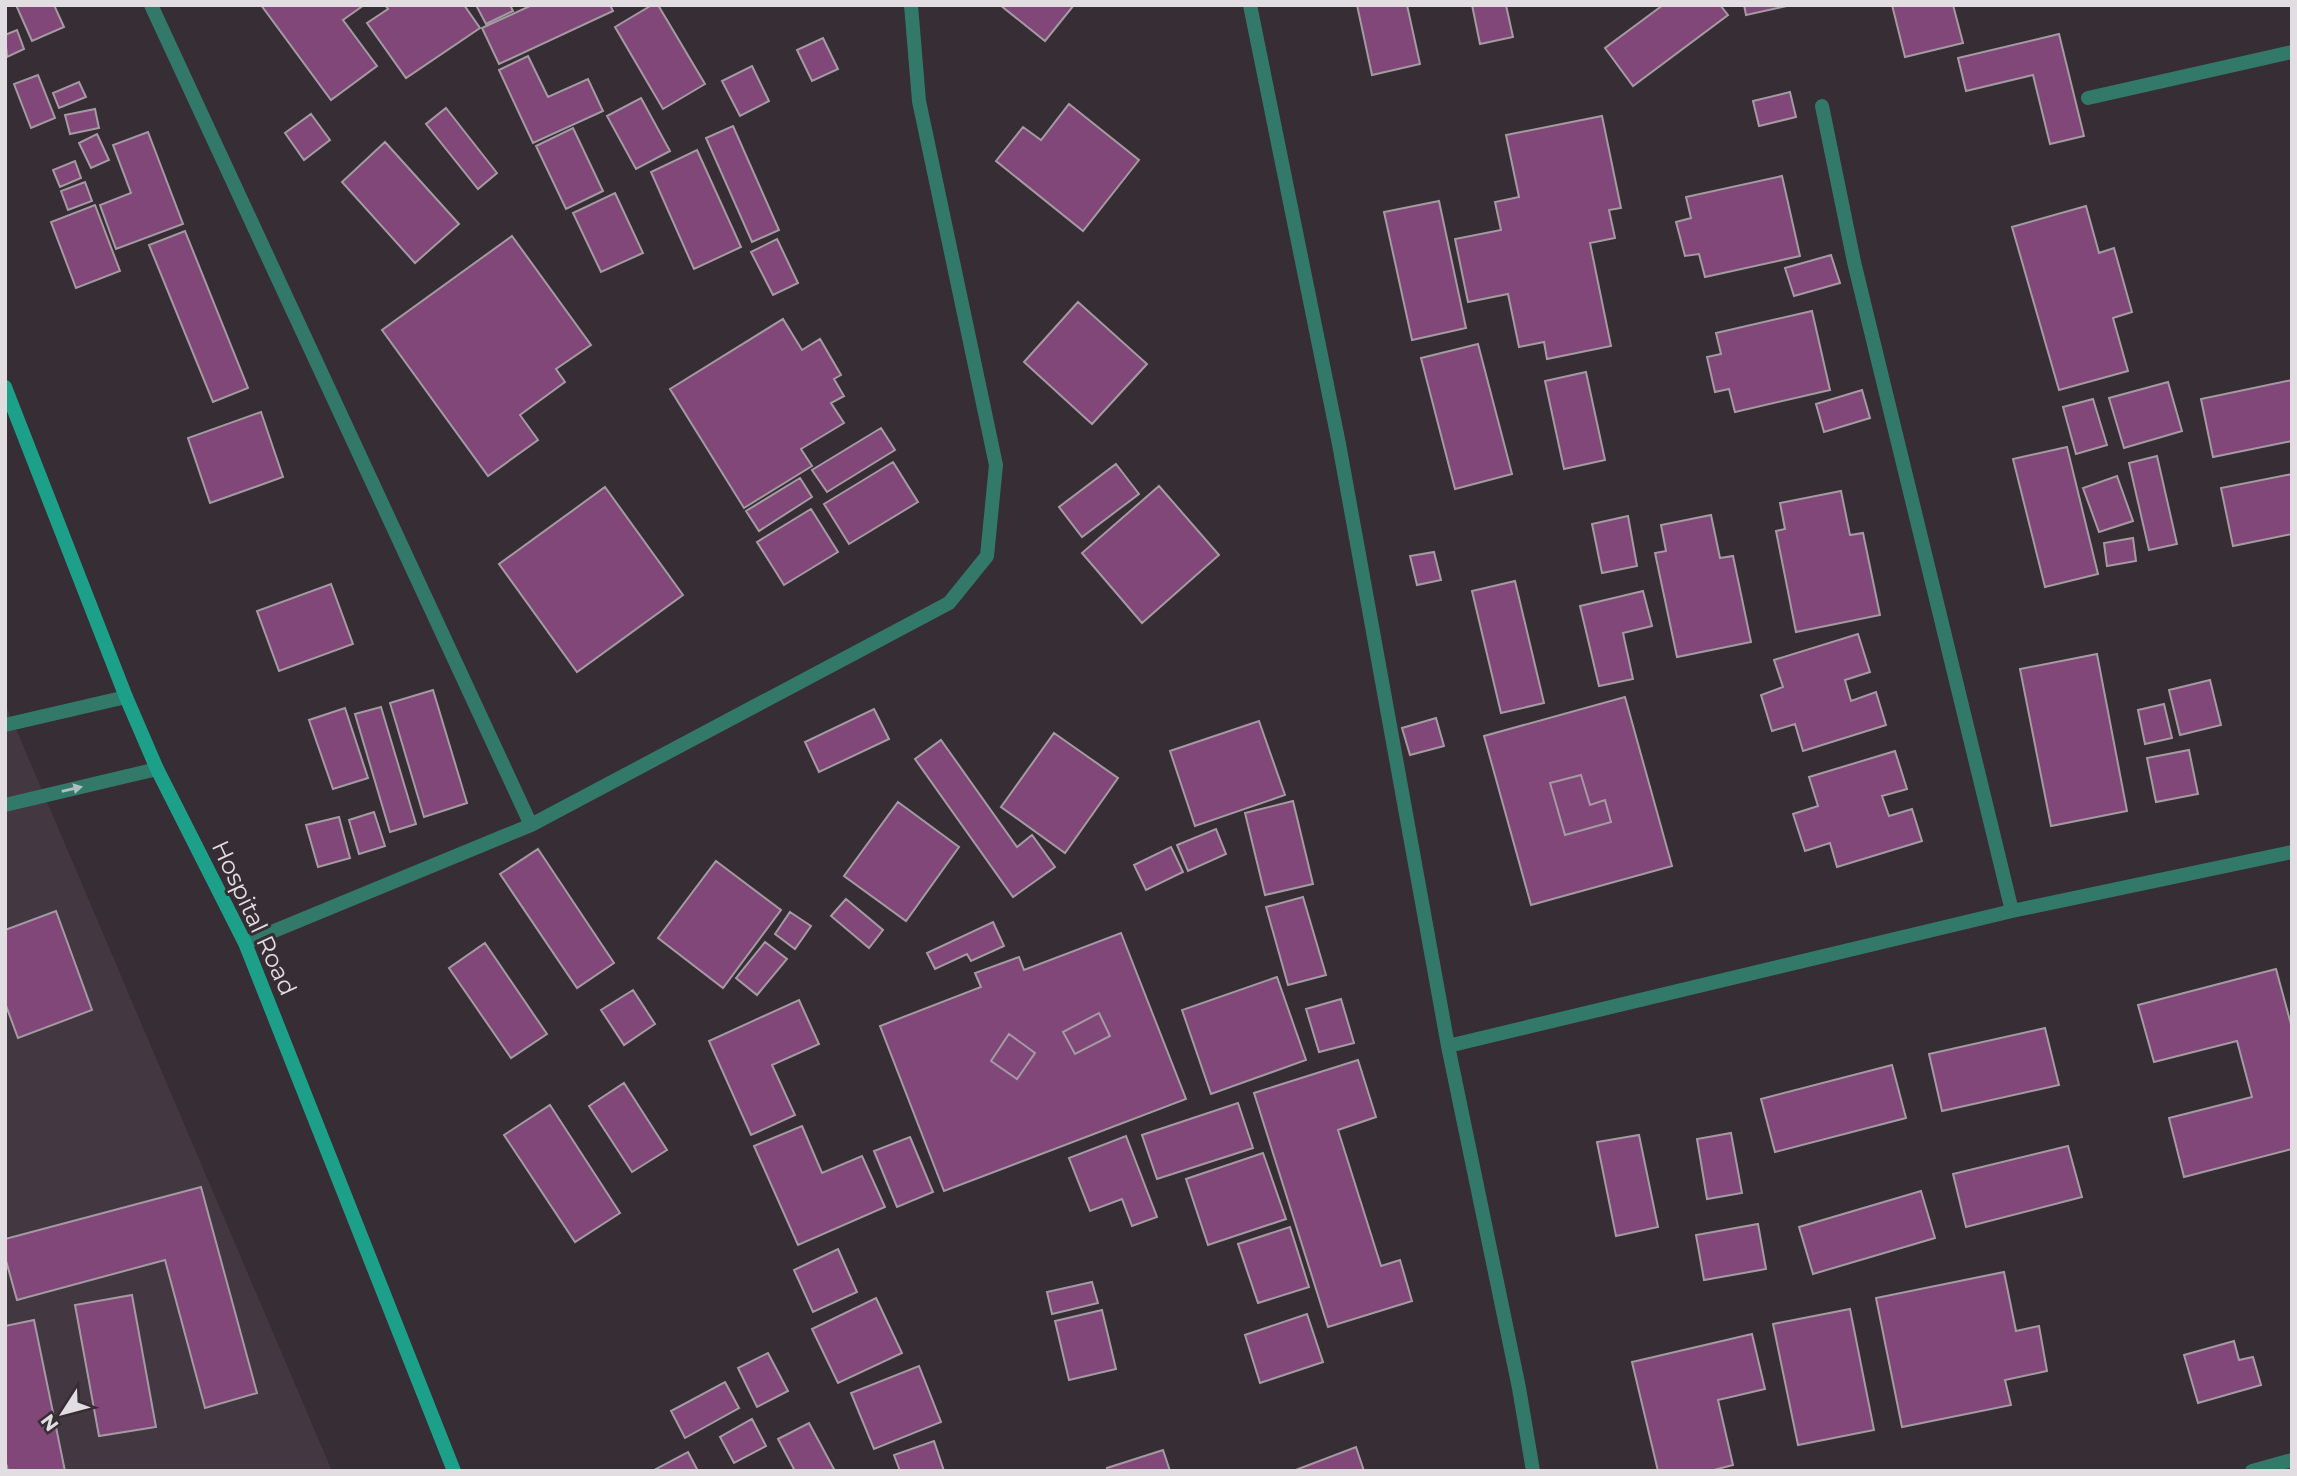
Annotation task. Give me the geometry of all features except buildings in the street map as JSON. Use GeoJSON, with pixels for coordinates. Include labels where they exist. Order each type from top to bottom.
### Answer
{"type":"FeatureCollection","features":[{"type":"Feature","properties":{"kind":"street"},"geometry":{"type":"LineString","coordinates":[[151,5],[531,825]]}},
{"type":"Feature","properties":{"kind":"street"},"geometry":{"type":"LineString","coordinates":[[245,943],[531,825],[948,603],[987,555],[996,465],[919,101],[911,5]]}},
{"type":"Feature","properties":{"kind":"street"},"geometry":{"type":"LineString","coordinates":[[1250,5],[1339,444],[1448,1046],[1519,1388],[1533,1471]]}},
{"type":"Feature","properties":{"kind":"street"},"geometry":{"type":"LineString","coordinates":[[2088,98],[2292,52]]}},
{"type":"Feature","properties":{"kind":"street"},"geometry":{"type":"LineString","coordinates":[[1822,106],[1854,262],[2012,911]]}},
{"type":"Feature","properties":{"kind":"street","name":"Hospital Road"},"geometry":{"type":"LineString","coordinates":[[5,387],[126,697],[157,769],[245,943],[454,1471]]}},
{"type":"Feature","properties":{"kind":"street"},"geometry":{"type":"LineString","coordinates":[[5,725],[126,697]]}},
{"type":"Feature","properties":{"kind":"street"},"geometry":{"type":"LineString","coordinates":[[5,805],[157,769]]}},
{"type":"Feature","properties":{"kind":"street"},"geometry":{"type":"LineString","coordinates":[[1448,1046],[2012,911],[2292,852]]}},
{"type":"Feature","properties":{"kind":"street"},"geometry":{"type":"LineString","coordinates":[[2252,1471],[2292,1460]]}},
{"type":"Feature","properties":{"kind":"shaded area"},"geometry":{"type":"Polygon","coordinates":[[[5,703],[150,1044],[332,1471],[5,1471],[5,703]]]}}]}
